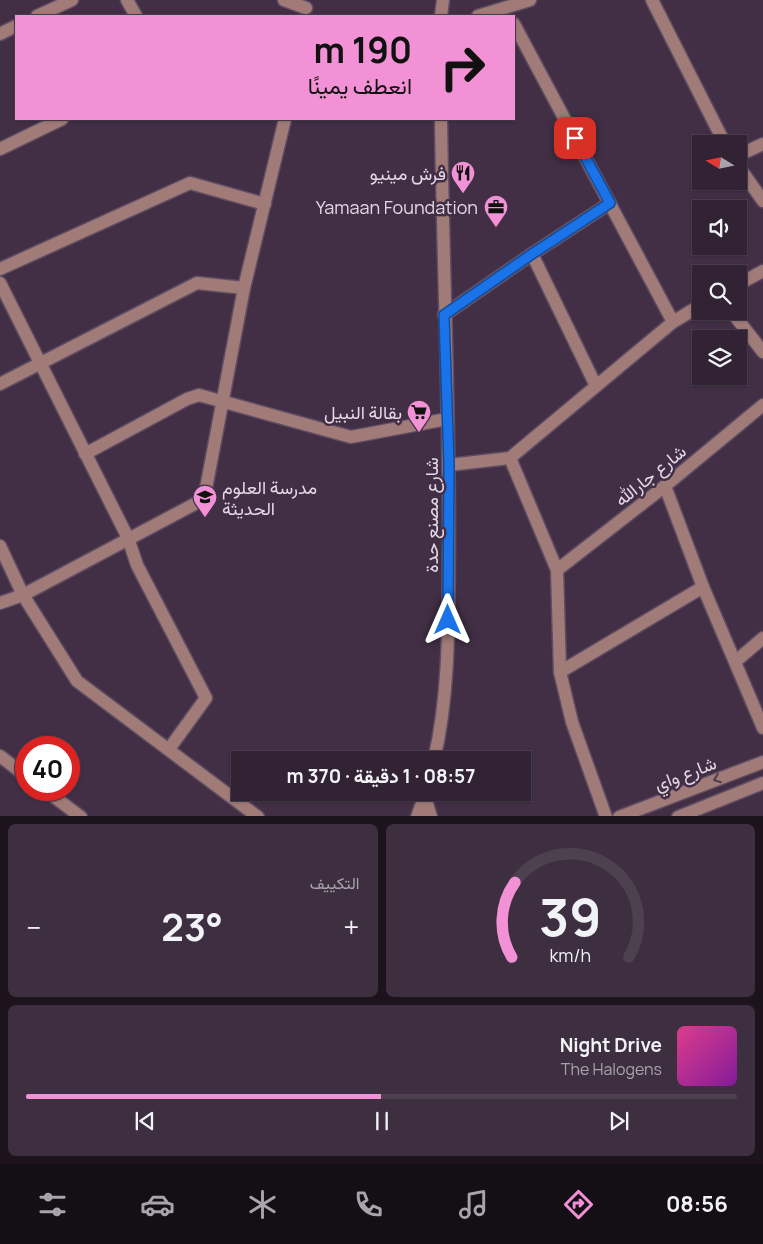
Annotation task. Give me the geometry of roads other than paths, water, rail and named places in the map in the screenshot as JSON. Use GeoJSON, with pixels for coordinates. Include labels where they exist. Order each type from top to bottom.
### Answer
{"type":"FeatureCollection","features":[{"type":"Feature","properties":{"kind":"street"},"geometry":{"type":"LineString","coordinates":[[39,15],[72,0]]}},
{"type":"Feature","properties":{"kind":"street"},"geometry":{"type":"LineString","coordinates":[[127,0],[135,15]]}},
{"type":"Feature","properties":{"kind":"street"},"geometry":{"type":"LineString","coordinates":[[284,0],[306,8]]}},
{"type":"Feature","properties":{"kind":"street"},"geometry":{"type":"LineString","coordinates":[[441,15],[443,0]]}},
{"type":"Feature","properties":{"kind":"street"},"geometry":{"type":"LineString","coordinates":[[485,15],[507,12],[530,0]]}},
{"type":"Feature","properties":{"kind":"street"},"geometry":{"type":"LineString","coordinates":[[652,0],[720,135]]}},
{"type":"Feature","properties":{"kind":"street"},"geometry":{"type":"LineString","coordinates":[[0,34],[15,26]]}},
{"type":"Feature","properties":{"kind":"street"},"geometry":{"type":"LineString","coordinates":[[515,26],[673,322]]}},
{"type":"Feature","properties":{"kind":"street"},"geometry":{"type":"LineString","coordinates":[[0,149],[60,120]]}},
{"type":"Feature","properties":{"kind":"street"},"geometry":{"type":"LineString","coordinates":[[0,603],[23,595],[204,499],[244,288],[285,120]]}},
{"type":"Feature","properties":{"kind":"street","name":"شارع مصنع حدة"},"geometry":{"type":"LineString","coordinates":[[436,751],[441,730],[448,658],[449,465],[444,315],[441,120]]}},
{"type":"Feature","properties":{"kind":"street"},"geometry":{"type":"LineString","coordinates":[[748,151],[763,144]]}},
{"type":"Feature","properties":{"kind":"street"},"geometry":{"type":"LineString","coordinates":[[748,180],[763,201]]}},
{"type":"Feature","properties":{"kind":"street"},"geometry":{"type":"LineString","coordinates":[[0,269],[190,183],[265,204]]}},
{"type":"Feature","properties":{"kind":"street"},"geometry":{"type":"LineString","coordinates":[[444,315],[610,203]]}},
{"type":"Feature","properties":{"kind":"street"},"geometry":{"type":"LineString","coordinates":[[532,254],[596,386]]}},
{"type":"Feature","properties":{"kind":"street"},"geometry":{"type":"LineString","coordinates":[[747,280],[763,271]]}},
{"type":"Feature","properties":{"kind":"street"},"geometry":{"type":"LineString","coordinates":[[0,283],[128,538],[137,566],[206,698],[170,748]]}},
{"type":"Feature","properties":{"kind":"street"},"geometry":{"type":"LineString","coordinates":[[0,384],[197,283],[244,288]]}},
{"type":"Feature","properties":{"kind":"street"},"geometry":{"type":"LineString","coordinates":[[449,465],[510,458],[673,322],[692,311]]}},
{"type":"Feature","properties":{"kind":"street"},"geometry":{"type":"LineString","coordinates":[[738,320],[763,352]]}},
{"type":"Feature","properties":{"kind":"street"},"geometry":{"type":"LineString","coordinates":[[85,454],[187,399],[199,395],[351,437],[447,419]]}},
{"type":"Feature","properties":{"kind":"street","name":"شارع جارالله"},"geometry":{"type":"LineString","coordinates":[[557,570],[665,486],[763,405]]}},
{"type":"Feature","properties":{"kind":"street"},"geometry":{"type":"LineString","coordinates":[[510,458],[557,570],[560,672],[572,722],[606,816]]}},
{"type":"Feature","properties":{"kind":"street"},"geometry":{"type":"LineString","coordinates":[[665,486],[704,587],[763,728]]}},
{"type":"Feature","properties":{"kind":"street"},"geometry":{"type":"LineString","coordinates":[[0,546],[23,595],[77,681],[170,748],[254,816]]}},
{"type":"Feature","properties":{"kind":"street"},"geometry":{"type":"LineString","coordinates":[[560,672],[704,587]]}},
{"type":"Feature","properties":{"kind":"street"},"geometry":{"type":"LineString","coordinates":[[736,662],[763,638]]}},
{"type":"Feature","properties":{"kind":"street"},"geometry":{"type":"LineString","coordinates":[[0,756],[15,768]]}},
{"type":"Feature","properties":{"kind":"street","name":"شارع واي"},"geometry":{"type":"LineString","coordinates":[[619,816],[763,762]]}},
{"type":"Feature","properties":{"kind":"street"},"geometry":{"type":"LineString","coordinates":[[684,816],[763,784]]}},
{"type":"Feature","properties":{"kind":"street"},"geometry":{"type":"LineString","coordinates":[[60,801],[81,816]]}},
{"type":"Feature","properties":{"kind":"street"},"geometry":{"type":"LineString","coordinates":[[418,816],[424,801]]}},
{"type":"Feature","properties":{"kind":"street"},"geometry":{"type":"LineString","coordinates":[[427,801],[431,816]]}},
{"type":"Feature","properties":{"kind":"place","name":"فرش مينيو"},"geometry":{"type":"Point","coordinates":[463,194]}},
{"type":"Feature","properties":{"kind":"place","name":"Yamaan Foundation"},"geometry":{"type":"Point","coordinates":[496,228]}},
{"type":"Feature","properties":{"kind":"place","name":"بقالة النبيل"},"geometry":{"type":"Point","coordinates":[419,433]}},
{"type":"Feature","properties":{"kind":"place","name":"مدرسة العلوم الحديثة"},"geometry":{"type":"Point","coordinates":[205,518]}}]}
